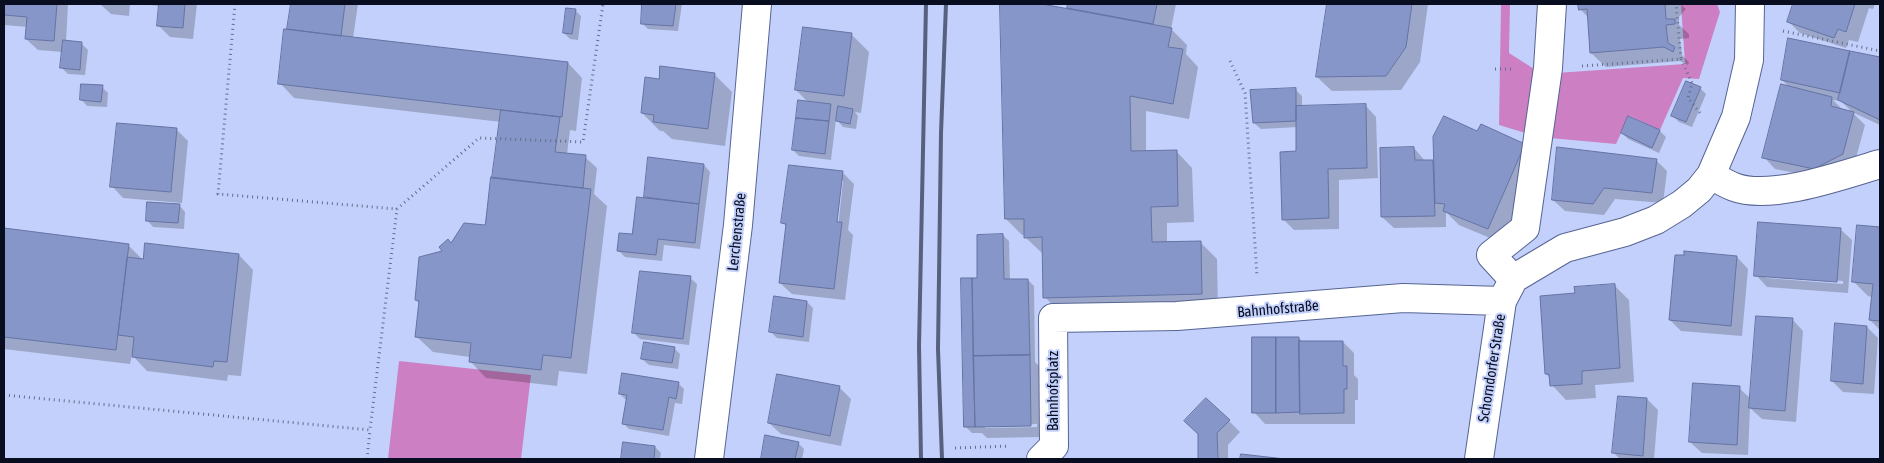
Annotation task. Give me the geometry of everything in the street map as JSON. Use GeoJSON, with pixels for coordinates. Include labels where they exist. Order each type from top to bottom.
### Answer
{"type":"FeatureCollection","features":[{"type":"Feature","properties":{"kind":"street","name":"Lerchenstraße"},"geometry":{"type":"LineString","coordinates":[[709,459],[738,225],[757,4]]}},
{"type":"Feature","properties":{"kind":"street"},"geometry":{"type":"LineString","coordinates":[[1552,4],[1548,68],[1524,228],[1491,256],[1508,290],[1565,248],[1625,232],[1656,220],[1682,204],[1699,190],[1711,175],[1736,117],[1749,60],[1750,17]]}},
{"type":"Feature","properties":{"kind":"street"},"geometry":{"type":"LineString","coordinates":[[1711,175],[1735,188],[1758,192],[1806,186],[1880,164]]}},
{"type":"Feature","properties":{"kind":"street","name":"Bahnhofstraße"},"geometry":{"type":"LineString","coordinates":[[1053,318],[1177,316],[1259,311],[1508,290]]}},
{"type":"Feature","properties":{"kind":"street","name":"Schorndorfer Straße"},"geometry":{"type":"LineString","coordinates":[[1479,459],[1508,290]]}},
{"type":"Feature","properties":{"kind":"street","name":"Bahnhofsplatz"},"geometry":{"type":"LineString","coordinates":[[1041,459],[1054,446],[1053,318]]}},
{"type":"Feature","properties":{"kind":"path"},"geometry":{"type":"LineString","coordinates":[[235,4],[218,194],[396,210]]}},
{"type":"Feature","properties":{"kind":"path"},"geometry":{"type":"LineString","coordinates":[[367,459],[396,210],[479,138],[583,142],[603,4]]}},
{"type":"Feature","properties":{"kind":"path"},"geometry":{"type":"LineString","coordinates":[[1676,4],[1681,59],[1692,83],[1688,98],[1708,122],[1728,136]]}},
{"type":"Feature","properties":{"kind":"path"},"geometry":{"type":"LineString","coordinates":[[1750,17],[1780,30],[1880,51]]}},
{"type":"Feature","properties":{"kind":"path"},"geometry":{"type":"LineString","coordinates":[[1496,69],[1548,68],[1681,59]]}},
{"type":"Feature","properties":{"kind":"path"},"geometry":{"type":"LineString","coordinates":[[1230,61],[1245,93],[1259,311]]}},
{"type":"Feature","properties":{"kind":"path"},"geometry":{"type":"LineString","coordinates":[[4,395],[370,430]]}},
{"type":"Feature","properties":{"kind":"path"},"geometry":{"type":"LineString","coordinates":[[955,448],[1003,445]]}},
{"type":"Feature","properties":{"kind":"shaded area"},"geometry":{"type":"Polygon","coordinates":[[[1501,4],[1510,4],[1509,53],[1542,74],[1685,64],[1681,4],[1717,4],[1720,12],[1699,79],[1683,78],[1660,130],[1629,116],[1616,144],[1539,137],[1499,125],[1501,4]]]}},
{"type":"Feature","properties":{"kind":"shaded area"},"geometry":{"type":"Polygon","coordinates":[[[399,361],[531,375],[521,459],[388,459],[399,361]]]}},
{"type":"Feature","properties":{"kind":"building"},"geometry":{"type":"Polygon","coordinates":[[[4,4],[57,4],[54,41],[25,39],[27,17],[4,15],[4,4]]]}},
{"type":"Feature","properties":{"kind":"building"},"geometry":{"type":"Polygon","coordinates":[[[159,4],[185,4],[183,28],[157,26],[159,4]]]}},
{"type":"Feature","properties":{"kind":"building"},"geometry":{"type":"Polygon","coordinates":[[[291,4],[345,4],[341,36],[287,29],[291,4]]]}},
{"type":"Feature","properties":{"kind":"building"},"geometry":{"type":"Polygon","coordinates":[[[642,4],[676,4],[673,26],[641,24],[642,4]]]}},
{"type":"Feature","properties":{"kind":"building"},"geometry":{"type":"Polygon","coordinates":[[[1000,4],[1042,4],[1172,28],[1168,47],[1183,49],[1173,104],[1130,96],[1131,151],[1177,150],[1178,206],[1151,207],[1152,242],[1201,241],[1202,294],[1043,298],[1042,237],[1024,238],[1024,219],[1005,219],[1000,4]]]}},
{"type":"Feature","properties":{"kind":"building"},"geometry":{"type":"Polygon","coordinates":[[[1068,4],[1157,4],[1153,24],[1067,8],[1068,4]]]}},
{"type":"Feature","properties":{"kind":"building"},"geometry":{"type":"Polygon","coordinates":[[[1327,4],[1412,4],[1406,47],[1386,76],[1316,77],[1327,4]]]}},
{"type":"Feature","properties":{"kind":"building"},"geometry":{"type":"Polygon","coordinates":[[[1578,4],[1665,4],[1666,19],[1675,19],[1675,24],[1666,25],[1668,43],[1675,47],[1673,52],[1664,47],[1590,53],[1587,9],[1579,10],[1578,4]]]}},
{"type":"Feature","properties":{"kind":"building"},"geometry":{"type":"Polygon","coordinates":[[[1793,4],[1855,4],[1846,32],[1838,29],[1834,38],[1787,22],[1793,4]]]}},
{"type":"Feature","properties":{"kind":"building"},"geometry":{"type":"Polygon","coordinates":[[[566,8],[576,9],[572,34],[563,33],[566,8]]]}},
{"type":"Feature","properties":{"kind":"building"},"geometry":{"type":"Polygon","coordinates":[[[803,27],[852,33],[844,96],[795,90],[803,27]]]}},
{"type":"Feature","properties":{"kind":"building"},"geometry":{"type":"Polygon","coordinates":[[[284,29],[568,62],[562,117],[278,84],[284,29]]]}},
{"type":"Feature","properties":{"kind":"building"},"geometry":{"type":"Polygon","coordinates":[[[1788,38],[1850,51],[1840,93],[1781,80],[1788,38]]]}},
{"type":"Feature","properties":{"kind":"building"},"geometry":{"type":"Polygon","coordinates":[[[63,40],[82,42],[80,70],[60,68],[63,40]]]}},
{"type":"Feature","properties":{"kind":"building"},"geometry":{"type":"Polygon","coordinates":[[[1850,51],[1880,57],[1880,120],[1838,100],[1850,51]]]}},
{"type":"Feature","properties":{"kind":"building"},"geometry":{"type":"Polygon","coordinates":[[[660,66],[715,73],[708,129],[653,122],[654,115],[641,113],[645,77],[659,79],[660,66]]]}},
{"type":"Feature","properties":{"kind":"building"},"geometry":{"type":"Polygon","coordinates":[[[1686,81],[1701,87],[1686,122],[1671,116],[1686,81]]]}},
{"type":"Feature","properties":{"kind":"building"},"geometry":{"type":"Polygon","coordinates":[[[81,84],[103,85],[101,102],[80,100],[81,84]]]}},
{"type":"Feature","properties":{"kind":"building"},"geometry":{"type":"Polygon","coordinates":[[[1781,84],[1832,97],[1831,106],[1854,112],[1843,154],[1814,169],[1762,158],[1781,84]]]}},
{"type":"Feature","properties":{"kind":"building"},"geometry":{"type":"Polygon","coordinates":[[[1296,88],[1296,121],[1253,123],[1250,90],[1296,88]]]}},
{"type":"Feature","properties":{"kind":"building"},"geometry":{"type":"Polygon","coordinates":[[[798,100],[831,104],[829,121],[796,118],[798,100]]]}},
{"type":"Feature","properties":{"kind":"building"},"geometry":{"type":"Polygon","coordinates":[[[1366,104],[1367,168],[1328,169],[1329,218],[1282,220],[1280,152],[1296,151],[1296,106],[1366,104]]]}},
{"type":"Feature","properties":{"kind":"building"},"geometry":{"type":"Polygon","coordinates":[[[838,106],[853,109],[850,124],[836,121],[838,106]]]}},
{"type":"Feature","properties":{"kind":"building"},"geometry":{"type":"Polygon","coordinates":[[[501,110],[560,117],[555,152],[586,155],[583,188],[492,178],[501,110]]]}},
{"type":"Feature","properties":{"kind":"building"},"geometry":{"type":"Polygon","coordinates":[[[1444,116],[1477,131],[1481,124],[1525,144],[1488,229],[1443,211],[1445,204],[1435,203],[1433,137],[1444,116]]]}},
{"type":"Feature","properties":{"kind":"building"},"geometry":{"type":"Polygon","coordinates":[[[1628,116],[1660,130],[1652,148],[1621,133],[1628,116]]]}},
{"type":"Feature","properties":{"kind":"building"},"geometry":{"type":"Polygon","coordinates":[[[796,118],[829,121],[825,154],[792,150],[796,118]]]}},
{"type":"Feature","properties":{"kind":"building"},"geometry":{"type":"Polygon","coordinates":[[[117,123],[177,128],[171,192],[110,187],[117,123]]]}},
{"type":"Feature","properties":{"kind":"building"},"geometry":{"type":"Polygon","coordinates":[[[1414,147],[1415,160],[1433,160],[1435,216],[1381,217],[1380,148],[1414,147]]]}},
{"type":"Feature","properties":{"kind":"building"},"geometry":{"type":"Polygon","coordinates":[[[1557,147],[1657,159],[1652,193],[1604,188],[1593,204],[1552,200],[1557,147]]]}},
{"type":"Feature","properties":{"kind":"building"},"geometry":{"type":"Polygon","coordinates":[[[648,157],[704,164],[699,204],[644,197],[648,157]]]}},
{"type":"Feature","properties":{"kind":"building"},"geometry":{"type":"Polygon","coordinates":[[[789,165],[843,171],[837,222],[842,222],[834,289],[779,283],[786,224],[781,223],[789,165]]]}},
{"type":"Feature","properties":{"kind":"building"},"geometry":{"type":"Polygon","coordinates":[[[491,177],[591,189],[571,358],[543,355],[541,370],[469,362],[471,343],[415,337],[419,301],[415,300],[419,257],[442,251],[439,247],[448,239],[451,243],[464,223],[485,225],[491,177]]]}},
{"type":"Feature","properties":{"kind":"building"},"geometry":{"type":"Polygon","coordinates":[[[637,197],[699,204],[695,243],[658,239],[656,255],[617,251],[619,233],[632,234],[637,197]]]}},
{"type":"Feature","properties":{"kind":"building"},"geometry":{"type":"Polygon","coordinates":[[[147,202],[180,204],[178,223],[146,221],[147,202]]]}},
{"type":"Feature","properties":{"kind":"building"},"geometry":{"type":"Polygon","coordinates":[[[1758,222],[1841,228],[1837,282],[1754,276],[1758,222]]]}},
{"type":"Feature","properties":{"kind":"building"},"geometry":{"type":"Polygon","coordinates":[[[1857,225],[1880,227],[1880,321],[1869,320],[1873,284],[1852,282],[1857,225]]]}},
{"type":"Feature","properties":{"kind":"building"},"geometry":{"type":"Polygon","coordinates":[[[4,228],[129,244],[116,350],[4,337],[4,228]]]}},
{"type":"Feature","properties":{"kind":"building"},"geometry":{"type":"Polygon","coordinates":[[[1003,234],[1004,279],[1028,279],[1030,355],[973,356],[972,278],[977,278],[977,235],[1003,234]]]}},
{"type":"Feature","properties":{"kind":"building"},"geometry":{"type":"Polygon","coordinates":[[[145,243],[239,254],[227,362],[214,361],[213,367],[132,357],[134,337],[118,335],[127,257],[143,259],[145,243]]]}},
{"type":"Feature","properties":{"kind":"building"},"geometry":{"type":"Polygon","coordinates":[[[1684,251],[1737,256],[1731,326],[1669,320],[1675,255],[1684,255],[1684,251]]]}},
{"type":"Feature","properties":{"kind":"building"},"geometry":{"type":"Polygon","coordinates":[[[640,271],[691,276],[683,339],[632,333],[640,271]]]}},
{"type":"Feature","properties":{"kind":"building"},"geometry":{"type":"Polygon","coordinates":[[[961,278],[972,278],[975,427],[964,427],[961,278]]]}},
{"type":"Feature","properties":{"kind":"building"},"geometry":{"type":"Polygon","coordinates":[[[1615,284],[1620,368],[1582,371],[1582,384],[1550,386],[1549,374],[1545,374],[1540,296],[1575,293],[1574,287],[1615,284]]]}},
{"type":"Feature","properties":{"kind":"building"},"geometry":{"type":"Polygon","coordinates":[[[774,296],[807,301],[803,337],[769,332],[774,296]]]}},
{"type":"Feature","properties":{"kind":"building"},"geometry":{"type":"Polygon","coordinates":[[[1756,316],[1793,318],[1785,411],[1749,408],[1756,316]]]}},
{"type":"Feature","properties":{"kind":"building"},"geometry":{"type":"Polygon","coordinates":[[[1835,323],[1867,326],[1863,384],[1831,381],[1835,323]]]}},
{"type":"Feature","properties":{"kind":"building"},"geometry":{"type":"Polygon","coordinates":[[[1252,337],[1276,337],[1276,413],[1252,413],[1252,337]]]}},
{"type":"Feature","properties":{"kind":"building"},"geometry":{"type":"Polygon","coordinates":[[[1276,337],[1299,337],[1300,412],[1276,413],[1276,337]]]}},
{"type":"Feature","properties":{"kind":"building"},"geometry":{"type":"Polygon","coordinates":[[[1299,341],[1343,341],[1343,366],[1347,366],[1347,389],[1344,389],[1344,413],[1300,414],[1299,341]]]}},
{"type":"Feature","properties":{"kind":"building"},"geometry":{"type":"Polygon","coordinates":[[[644,342],[675,347],[672,363],[641,359],[644,342]]]}},
{"type":"Feature","properties":{"kind":"building"},"geometry":{"type":"Polygon","coordinates":[[[1030,355],[1031,426],[975,427],[973,356],[1030,355]]]}},
{"type":"Feature","properties":{"kind":"building"},"geometry":{"type":"Polygon","coordinates":[[[622,373],[679,382],[676,399],[669,397],[663,430],[622,424],[627,395],[619,394],[622,373]]]}},
{"type":"Feature","properties":{"kind":"building"},"geometry":{"type":"Polygon","coordinates":[[[777,374],[840,386],[830,436],[768,423],[777,374]]]}},
{"type":"Feature","properties":{"kind":"building"},"geometry":{"type":"Polygon","coordinates":[[[1693,383],[1740,386],[1737,445],[1689,442],[1693,383]]]}},
{"type":"Feature","properties":{"kind":"building"},"geometry":{"type":"Polygon","coordinates":[[[1618,396],[1647,398],[1643,456],[1612,453],[1618,396]]]}},
{"type":"Feature","properties":{"kind":"building"},"geometry":{"type":"Polygon","coordinates":[[[1206,398],[1230,420],[1217,433],[1218,459],[1198,459],[1198,434],[1184,421],[1206,398]]]}},
{"type":"Feature","properties":{"kind":"building"},"geometry":{"type":"Polygon","coordinates":[[[765,435],[799,442],[795,459],[761,459],[765,435]]]}},
{"type":"Feature","properties":{"kind":"building"},"geometry":{"type":"Polygon","coordinates":[[[623,442],[655,446],[654,459],[621,459],[623,442]]]}},
{"type":"Feature","properties":{"kind":"building"},"geometry":{"type":"Polygon","coordinates":[[[1241,454],[1285,459],[1240,459],[1241,454]]]}},
{"type":"Feature","properties":{"kind":"railway"},"geometry":{"type":"LineString","coordinates":[[921,459],[919,346],[926,4]]}},
{"type":"Feature","properties":{"kind":"railway"},"geometry":{"type":"LineString","coordinates":[[942,459],[938,349],[941,133],[946,4]]}}]}
